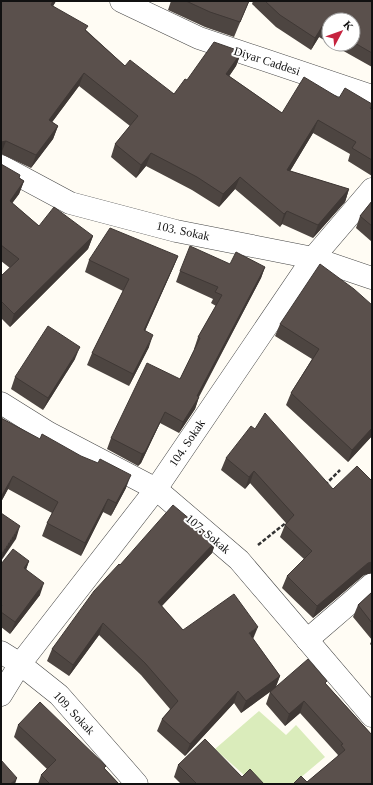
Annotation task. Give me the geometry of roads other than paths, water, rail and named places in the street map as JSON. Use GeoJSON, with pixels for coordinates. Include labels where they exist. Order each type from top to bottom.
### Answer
{"type":"FeatureCollection","features":[{"type":"Feature","properties":{"kind":"street","name":"Diyar Caddesi"},"geometry":{"type":"LineString","coordinates":[[121,1],[199,38],[372,96]]}},
{"type":"Feature","properties":{"kind":"street","name":"103. Sokak"},"geometry":{"type":"LineString","coordinates":[[1,166],[70,203],[176,231],[313,258],[372,278]]}},
{"type":"Feature","properties":{"kind":"street","name":"104. Sokak"},"geometry":{"type":"LineString","coordinates":[[1,695],[20,664],[156,489],[313,258],[372,189]]}},
{"type":"Feature","properties":{"kind":"street","name":"107. Sokak"},"geometry":{"type":"LineString","coordinates":[[1,403],[49,433],[156,489],[239,560],[372,716]]}},
{"type":"Feature","properties":{"kind":"street"},"geometry":{"type":"LineString","coordinates":[[307,640],[372,584]]}},
{"type":"Feature","properties":{"kind":"street","name":"109. Sokak"},"geometry":{"type":"LineString","coordinates":[[1,652],[20,664],[58,695],[137,784]]}}]}
